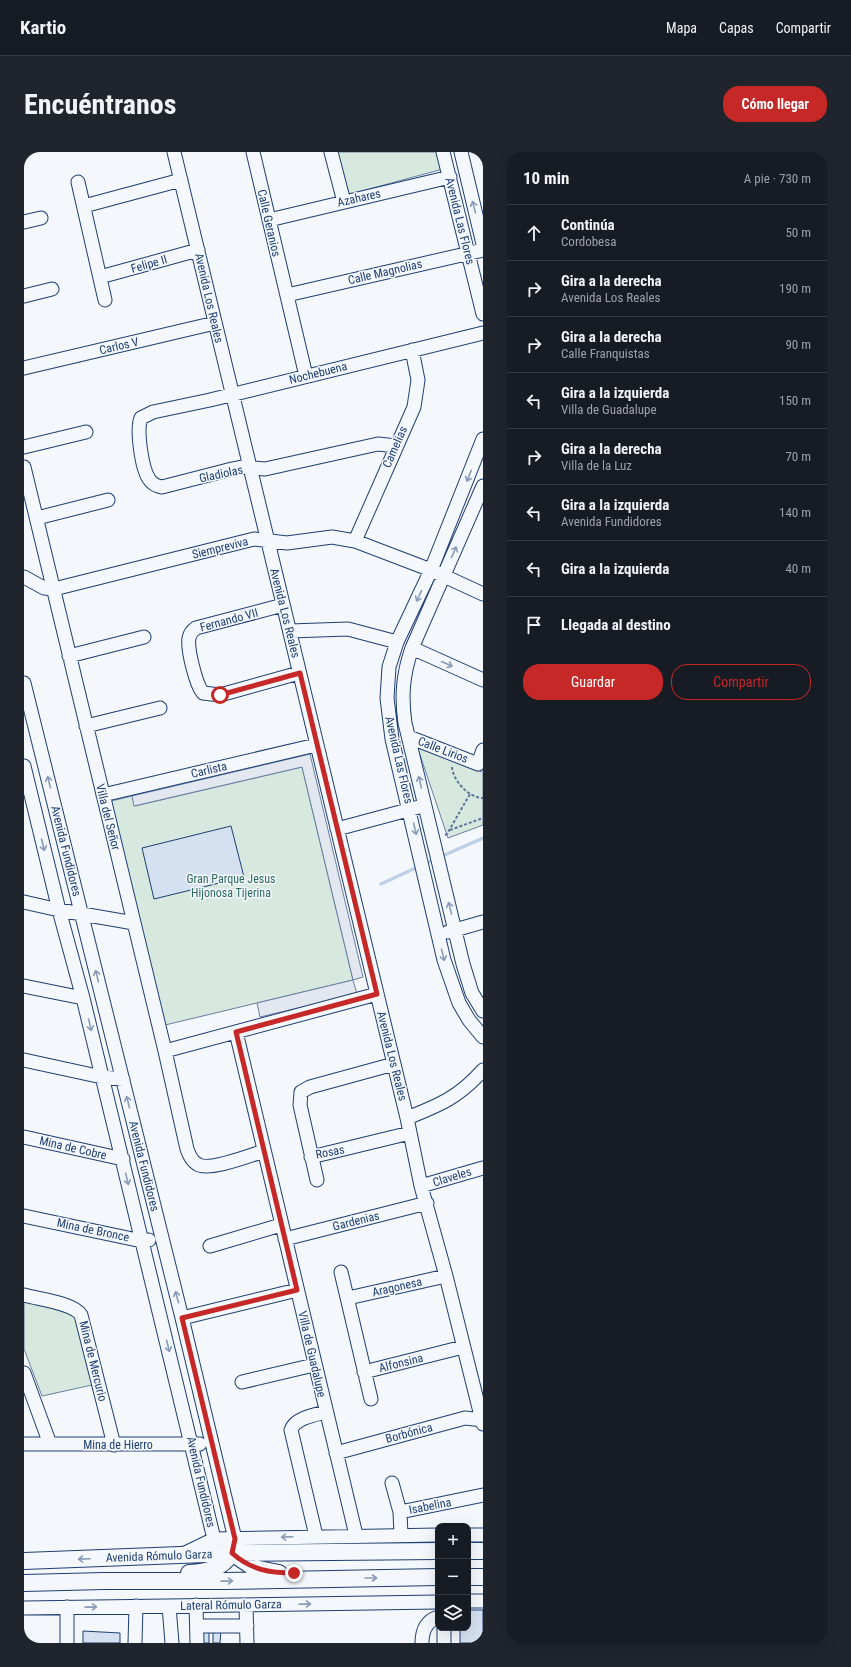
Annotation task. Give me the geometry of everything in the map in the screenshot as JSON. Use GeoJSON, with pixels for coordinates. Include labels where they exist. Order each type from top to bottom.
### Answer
{"type":"FeatureCollection","features":[{"type":"Feature","properties":{"kind":"main road","name":"Avenida Rómulo Garza"},"geometry":{"type":"LineString","coordinates":[[24,1561],[178,1556],[233,1546],[435,1552]]}},
{"type":"Feature","properties":{"kind":"main road"},"geometry":{"type":"LineString","coordinates":[[104,1580],[138,1575],[208,1571],[222,1565],[233,1546],[245,1564],[263,1571],[274,1573],[328,1573],[352,1578]]}},
{"type":"Feature","properties":{"kind":"main road"},"geometry":{"type":"LineString","coordinates":[[471,1551],[483,1551]]}},
{"type":"Feature","properties":{"kind":"main road","name":"Avenida Rómulo Garza"},"geometry":{"type":"LineString","coordinates":[[24,1583],[104,1580],[225,1582],[435,1577]]}},
{"type":"Feature","properties":{"kind":"main road"},"geometry":{"type":"LineString","coordinates":[[471,1577],[483,1577]]}},
{"type":"Feature","properties":{"kind":"street","name":"Avenida Los Reales"},"geometry":{"type":"LineString","coordinates":[[174,152],[407,1118],[421,1186],[427,1203],[483,1421]]}},
{"type":"Feature","properties":{"kind":"street","name":"Calle Geranios"},"geometry":{"type":"LineString","coordinates":[[252,152],[306,376]]}},
{"type":"Feature","properties":{"kind":"street"},"geometry":{"type":"LineString","coordinates":[[331,152],[344,202]]}},
{"type":"Feature","properties":{"kind":"street","name":"Avenida Las Flores"},"geometry":{"type":"LineString","coordinates":[[443,152],[483,314]]}},
{"type":"Feature","properties":{"kind":"street","name":"Avenida Las Flores"},"geometry":{"type":"LineString","coordinates":[[461,152],[483,244]]}},
{"type":"Feature","properties":{"kind":"street","name":"Azahares"},"geometry":{"type":"LineString","coordinates":[[269,220],[450,177]]}},
{"type":"Feature","properties":{"kind":"street"},"geometry":{"type":"LineString","coordinates":[[84,206],[181,180]]}},
{"type":"Feature","properties":{"kind":"street"},"geometry":{"type":"LineString","coordinates":[[78,182],[105,300]]}},
{"type":"Feature","properties":{"kind":"street"},"geometry":{"type":"LineString","coordinates":[[24,222],[41,218]]}},
{"type":"Feature","properties":{"kind":"street","name":"Felipe II"},"geometry":{"type":"LineString","coordinates":[[100,277],[198,250]]}},
{"type":"Feature","properties":{"kind":"street","name":"Calle Magnolias"},"geometry":{"type":"LineString","coordinates":[[286,295],[483,250]]}},
{"type":"Feature","properties":{"kind":"street"},"geometry":{"type":"LineString","coordinates":[[24,296],[52,289]]}},
{"type":"Feature","properties":{"kind":"street","name":"Carlos V"},"geometry":{"type":"LineString","coordinates":[[24,368],[215,323]]}},
{"type":"Feature","properties":{"kind":"street","name":"Nochebuena"},"geometry":{"type":"LineString","coordinates":[[153,412],[483,333]]}},
{"type":"Feature","properties":{"kind":"street","name":"Camelias"},"geometry":{"type":"LineString","coordinates":[[355,542],[414,407],[418,380],[412,350]]}},
{"type":"Feature","properties":{"kind":"street","name":"Gladiolas"},"geometry":{"type":"LineString","coordinates":[[153,412],[141,418],[138,428],[145,473],[153,484],[157,486],[167,487],[232,469],[265,469],[378,444],[396,446]]}},
{"type":"Feature","properties":{"kind":"street"},"geometry":{"type":"LineString","coordinates":[[24,447],[86,432]]}},
{"type":"Feature","properties":{"kind":"street","name":"Avenida Las Flores"},"geometry":{"type":"LineString","coordinates":[[483,440],[431,570],[397,642],[389,667],[387,682],[388,716],[444,960],[459,1002],[469,1020],[483,1037]]}},
{"type":"Feature","properties":{"kind":"street","name":"Villa del Señor"},"geometry":{"type":"LineString","coordinates":[[24,467],[165,1051],[187,1149],[198,1165],[214,1165],[264,1151]]}},
{"type":"Feature","properties":{"kind":"street","name":"Avenida Las Flores"},"geometry":{"type":"LineString","coordinates":[[483,486],[479,506],[443,576],[412,648],[407,662],[402,688],[403,710],[409,737],[467,980],[483,1011]]}},
{"type":"Feature","properties":{"kind":"street"},"geometry":{"type":"LineString","coordinates":[[37,518],[108,500]]}},
{"type":"Feature","properties":{"kind":"street","name":"Siempreviva"},"geometry":{"type":"LineString","coordinates":[[54,589],[254,539],[287,543],[332,537],[355,542],[431,570],[483,594]]}},
{"type":"Feature","properties":{"kind":"street"},"geometry":{"type":"LineString","coordinates":[[24,577],[44,588],[54,589]]}},
{"type":"Feature","properties":{"kind":"street","name":"Fernando VII"},"geometry":{"type":"LineString","coordinates":[[283,605],[196,628],[190,634],[189,647],[198,684],[203,693],[207,695],[220,695],[300,673]]}},
{"type":"Feature","properties":{"kind":"street"},"geometry":{"type":"LineString","coordinates":[[290,631],[348,629],[397,642]]}},
{"type":"Feature","properties":{"kind":"street"},"geometry":{"type":"LineString","coordinates":[[70,656],[144,637]]}},
{"type":"Feature","properties":{"kind":"street"},"geometry":{"type":"LineString","coordinates":[[412,648],[483,680]]}},
{"type":"Feature","properties":{"kind":"street","name":"Avenida Fundidores"},"geometry":{"type":"LineString","coordinates":[[24,683],[182,1318],[233,1546]]}},
{"type":"Feature","properties":{"kind":"street"},"geometry":{"type":"LineString","coordinates":[[86,726],[160,708]]}},
{"type":"Feature","properties":{"kind":"street","name":"Calle Lirios"},"geometry":{"type":"LineString","coordinates":[[409,737],[478,764],[483,750]]}},
{"type":"Feature","properties":{"kind":"street","name":"Carlista"},"geometry":{"type":"LineString","coordinates":[[103,795],[316,745]]}},
{"type":"Feature","properties":{"kind":"street","name":"Avenida Fundidores"},"geometry":{"type":"LineString","coordinates":[[24,766],[30,819],[59,910],[84,998],[214,1539],[233,1546]]}},
{"type":"Feature","properties":{"kind":"street"},"geometry":{"type":"LineString","coordinates":[[337,829],[425,806]]}},
{"type":"Feature","properties":{"kind":"street"},"geometry":{"type":"LineString","coordinates":[[24,902],[59,910],[134,923]]}},
{"type":"Feature","properties":{"kind":"street"},"geometry":{"type":"LineString","coordinates":[[438,935],[483,922]]}},
{"type":"Feature","properties":{"kind":"street"},"geometry":{"type":"LineString","coordinates":[[24,986],[84,998]]}},
{"type":"Feature","properties":{"kind":"street"},"geometry":{"type":"LineString","coordinates":[[165,1051],[377,994]]}},
{"type":"Feature","properties":{"kind":"street","name":"Villa de Guadalupe"},"geometry":{"type":"LineString","coordinates":[[236,1032],[314,1365],[356,1535]]}},
{"type":"Feature","properties":{"kind":"street"},"geometry":{"type":"LineString","coordinates":[[24,1060],[102,1077],[123,1079]]}},
{"type":"Feature","properties":{"kind":"street","name":"Rosas"},"geometry":{"type":"LineString","coordinates":[[394,1064],[303,1090],[299,1095],[311,1157],[410,1133]]}},
{"type":"Feature","properties":{"kind":"street"},"geometry":{"type":"LineString","coordinates":[[407,1118],[447,1102],[460,1094],[483,1070]]}},
{"type":"Feature","properties":{"kind":"street","name":"Mina de Cobre"},"geometry":{"type":"LineString","coordinates":[[24,1137],[123,1159]]}},
{"type":"Feature","properties":{"kind":"street"},"geometry":{"type":"LineString","coordinates":[[311,1157],[317,1180]]}},
{"type":"Feature","properties":{"kind":"street","name":"Claveles"},"geometry":{"type":"LineString","coordinates":[[421,1186],[483,1168]]}},
{"type":"Feature","properties":{"kind":"street","name":"Gardenias"},"geometry":{"type":"LineString","coordinates":[[285,1239],[427,1203]]}},
{"type":"Feature","properties":{"kind":"street","name":"Mina de Bronce"},"geometry":{"type":"LineString","coordinates":[[24,1216],[142,1241],[161,1238]]}},
{"type":"Feature","properties":{"kind":"street"},"geometry":{"type":"LineString","coordinates":[[210,1246],[281,1225]]}},
{"type":"Feature","properties":{"kind":"street","name":"Alfonsina"},"geometry":{"type":"LineString","coordinates":[[341,1272],[364,1372],[464,1347]]}},
{"type":"Feature","properties":{"kind":"street","name":"Aragonesa"},"geometry":{"type":"LineString","coordinates":[[348,1298],[446,1276]]}},
{"type":"Feature","properties":{"kind":"street"},"geometry":{"type":"LineString","coordinates":[[182,1318],[297,1290]]}},
{"type":"Feature","properties":{"kind":"street","name":"Mina de Mercurio"},"geometry":{"type":"LineString","coordinates":[[24,1295],[70,1306],[79,1311],[114,1444]]}},
{"type":"Feature","properties":{"kind":"street"},"geometry":{"type":"LineString","coordinates":[[242,1382],[314,1365]]}},
{"type":"Feature","properties":{"kind":"street"},"geometry":{"type":"LineString","coordinates":[[364,1372],[371,1399]]}},
{"type":"Feature","properties":{"kind":"street"},"geometry":{"type":"LineString","coordinates":[[24,1373],[50,1444]]}},
{"type":"Feature","properties":{"kind":"street"},"geometry":{"type":"LineString","coordinates":[[316,1536],[291,1430],[293,1425],[299,1421],[326,1412]]}},
{"type":"Feature","properties":{"kind":"street","name":"Borbónica"},"geometry":{"type":"LineString","coordinates":[[336,1453],[464,1418],[483,1421]]}},
{"type":"Feature","properties":{"kind":"street","name":"Mina de Hierro"},"geometry":{"type":"LineString","coordinates":[[24,1444],[211,1444]]}},
{"type":"Feature","properties":{"kind":"street"},"geometry":{"type":"LineString","coordinates":[[392,1483],[400,1512]]}},
{"type":"Feature","properties":{"kind":"street","name":"Isabelina"},"geometry":{"type":"LineString","coordinates":[[401,1535],[400,1512],[483,1495]]}},
{"type":"Feature","properties":{"kind":"street"},"geometry":{"type":"LineString","coordinates":[[233,1546],[316,1536],[435,1535]]}},
{"type":"Feature","properties":{"kind":"street"},"geometry":{"type":"LineString","coordinates":[[471,1535],[483,1535]]}},
{"type":"Feature","properties":{"kind":"street"},"geometry":{"type":"LineString","coordinates":[[178,1556],[214,1539]]}},
{"type":"Feature","properties":{"kind":"street"},"geometry":{"type":"LineString","coordinates":[[471,1601],[483,1601]]}},
{"type":"Feature","properties":{"kind":"street","name":"Lateral Rómulo Garza"},"geometry":{"type":"LineString","coordinates":[[24,1608],[196,1605],[246,1606],[435,1602]]}},
{"type":"Feature","properties":{"kind":"street"},"geometry":{"type":"LineString","coordinates":[[196,1605],[197,1643]]}},
{"type":"Feature","properties":{"kind":"street"},"geometry":{"type":"LineString","coordinates":[[135,1643],[136,1606]]}},
{"type":"Feature","properties":{"kind":"street"},"geometry":{"type":"LineString","coordinates":[[169,1606],[172,1643]]}},
{"type":"Feature","properties":{"kind":"street"},"geometry":{"type":"LineString","coordinates":[[246,1606],[247,1643]]}},
{"type":"Feature","properties":{"kind":"street"},"geometry":{"type":"LineString","coordinates":[[67,1607],[67,1643]]}},
{"type":"Feature","properties":{"kind":"street"},"geometry":{"type":"LineString","coordinates":[[422,1643],[422,1635],[428,1622],[435,1618]]}},
{"type":"Feature","properties":{"kind":"street"},"geometry":{"type":"LineString","coordinates":[[197,1626],[247,1626]]}},
{"type":"Feature","properties":{"kind":"street"},"geometry":{"type":"LineString","coordinates":[[444,1631],[444,1643]]}},
{"type":"Feature","properties":{"kind":"path"},"geometry":{"type":"LineString","coordinates":[[452,765],[452,770],[463,788],[470,794],[483,798]]}},
{"type":"Feature","properties":{"kind":"path"},"geometry":{"type":"LineString","coordinates":[[433,837],[447,834],[470,794]]}},
{"type":"Feature","properties":{"kind":"path"},"geometry":{"type":"LineString","coordinates":[[450,830],[483,818]]}},
{"type":"Feature","properties":{"kind":"green space"},"geometry":{"type":"Polygon","coordinates":[[[337,152],[438,152],[443,169],[347,195],[337,152]]]}},
{"type":"Feature","properties":{"kind":"green space"},"geometry":{"type":"Polygon","coordinates":[[[416,743],[481,772],[483,766],[483,825],[448,838],[416,743]]]}},
{"type":"Feature","properties":{"kind":"green space","name":"Gran Parque Jesus Hijonosa Tijerina"},"geometry":{"type":"Polygon","coordinates":[[[302,767],[353,980],[165,1025],[111,801],[132,796],[135,806],[302,767]]]}},
{"type":"Feature","properties":{"kind":"green space"},"geometry":{"type":"Polygon","coordinates":[[[24,1300],[77,1311],[92,1385],[42,1396],[24,1349],[24,1300]]]}},
{"type":"Feature","properties":{"kind":"shaded area"},"geometry":{"type":"Polygon","coordinates":[[[310,754],[363,977],[353,980],[302,767],[134,806],[132,796],[310,754]]]}},
{"type":"Feature","properties":{"kind":"shaded area"},"geometry":{"type":"Polygon","coordinates":[[[353,980],[357,994],[260,1017],[257,1003],[353,980]]]}},
{"type":"Feature","properties":{"kind":"building"},"geometry":{"type":"Polygon","coordinates":[[[231,826],[244,877],[154,899],[142,848],[231,826]]]}},
{"type":"Feature","properties":{"kind":"building"},"geometry":{"type":"Polygon","coordinates":[[[471,1610],[483,1610],[483,1643],[460,1643],[460,1631],[471,1631],[471,1610]]]}},
{"type":"Feature","properties":{"kind":"building"},"geometry":{"type":"Polygon","coordinates":[[[209,1628],[209,1643],[203,1643],[204,1629],[209,1628]]]}},
{"type":"Feature","properties":{"kind":"building"},"geometry":{"type":"Polygon","coordinates":[[[221,1630],[220,1643],[213,1643],[213,1631],[221,1630]]]}},
{"type":"Feature","properties":{"kind":"building"},"geometry":{"type":"Polygon","coordinates":[[[83,1631],[120,1633],[120,1643],[83,1643],[83,1631]]]}},
{"type":"Feature","properties":{"kind":"waterway"},"geometry":{"type":"LineString","coordinates":[[440,857],[483,838]]}},
{"type":"Feature","properties":{"kind":"waterway"},"geometry":{"type":"LineString","coordinates":[[381,884],[435,859]]}},
{"type":"Feature","properties":{"kind":"route"},"geometry":{"type":"LineString","coordinates":[[220,695],[300,673],[316,745],[377,994],[236,1032],[297,1290],[182,1318],[235,1539],[232,1553],[245,1564],[263,1571],[274,1573],[294,1573]]}}]}
